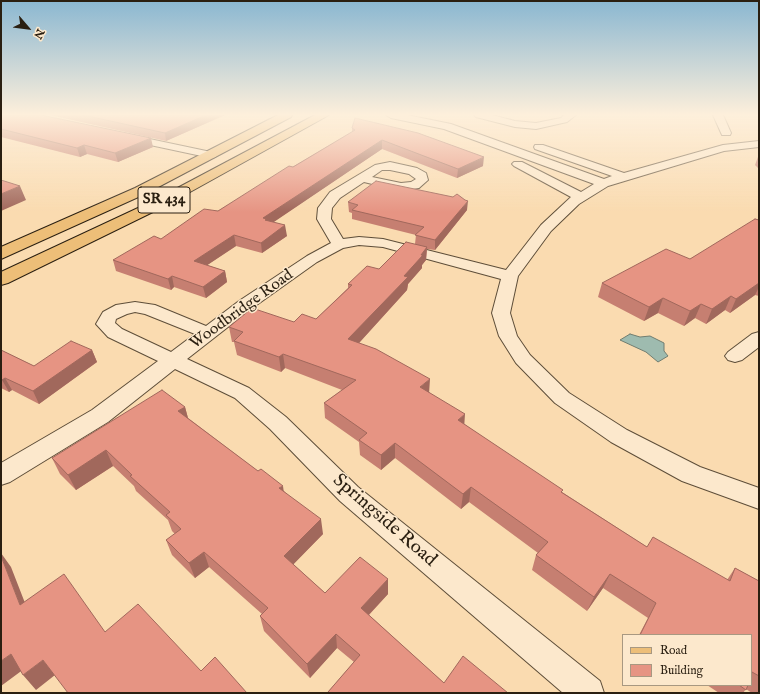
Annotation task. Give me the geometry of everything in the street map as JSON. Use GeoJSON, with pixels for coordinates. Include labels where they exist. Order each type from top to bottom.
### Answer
{"type":"FeatureCollection","features":[{"type":"Feature","properties":{"kind":"main road","name":"SR 434"},"geometry":{"type":"LineString","coordinates":[[1,254],[140,191],[225,147]]}},
{"type":"Feature","properties":{"kind":"main road","name":"SR 434"},"geometry":{"type":"LineString","coordinates":[[1,279],[158,204],[264,147]]}},
{"type":"Feature","properties":{"kind":"street"},"geometry":{"type":"LineString","coordinates":[[176,147],[211,155]]}},
{"type":"Feature","properties":{"kind":"street"},"geometry":{"type":"LineString","coordinates":[[488,147],[580,197]]}},
{"type":"Feature","properties":{"kind":"street"},"geometry":{"type":"LineString","coordinates":[[504,147],[604,183]]}},
{"type":"Feature","properties":{"kind":"street"},"geometry":{"type":"LineString","coordinates":[[540,147],[585,162],[623,177]]}},
{"type":"Feature","properties":{"kind":"street"},"geometry":{"type":"LineString","coordinates":[[729,147],[604,183],[580,197],[546,228],[510,276],[500,313],[508,336],[523,359],[562,398],[619,436],[691,474],[759,499]]}},
{"type":"Feature","properties":{"kind":"street"},"geometry":{"type":"LineString","coordinates":[[339,244],[324,219],[325,208],[335,195],[363,178]]}},
{"type":"Feature","properties":{"kind":"street","name":"Woodbridge Road"},"geometry":{"type":"LineString","coordinates":[[1,475],[100,416],[174,361],[208,333],[312,259],[339,244],[359,241],[383,243],[510,276]]}},
{"type":"Feature","properties":{"kind":"street","name":"Springside Road"},"geometry":{"type":"LineString","coordinates":[[208,333],[149,309],[134,307],[122,309],[108,316],[105,324],[115,333],[242,393],[278,423],[350,494],[588,693]]}},
{"type":"Feature","properties":{"kind":"street"},"geometry":{"type":"LineString","coordinates":[[735,356],[759,338]]}},
{"type":"Feature","properties":{"kind":"shaded area"},"geometry":{"type":"Polygon","coordinates":[[[630,334],[640,337],[650,336],[664,343],[664,351],[668,356],[658,362],[646,352],[620,340],[630,334]]]}},
{"type":"Feature","properties":{"kind":"building"},"geometry":{"type":"Polygon","coordinates":[[[93,147],[128,147],[115,153],[93,147]]]}},
{"type":"Feature","properties":{"kind":"building"},"geometry":{"type":"Polygon","coordinates":[[[326,147],[371,147],[263,218],[267,219],[265,220],[285,225],[261,243],[234,235],[194,261],[225,271],[203,287],[172,276],[168,279],[113,260],[154,236],[161,239],[204,209],[218,211],[289,166],[293,167],[326,147]]]}},
{"type":"Feature","properties":{"kind":"building"},"geometry":{"type":"Polygon","coordinates":[[[401,147],[458,147],[484,157],[458,169],[401,147]]]}},
{"type":"Feature","properties":{"kind":"building"},"geometry":{"type":"Polygon","coordinates":[[[1,180],[20,186],[1,194],[1,180]]]}},
{"type":"Feature","properties":{"kind":"building"},"geometry":{"type":"Polygon","coordinates":[[[376,181],[453,197],[457,194],[468,201],[435,240],[415,235],[424,227],[352,210],[358,205],[348,202],[376,181]]]}},
{"type":"Feature","properties":{"kind":"building"},"geometry":{"type":"Polygon","coordinates":[[[755,219],[759,220],[759,283],[736,299],[731,296],[712,309],[701,304],[690,311],[663,298],[649,307],[602,283],[666,249],[690,259],[755,219]]]}},
{"type":"Feature","properties":{"kind":"building"},"geometry":{"type":"Polygon","coordinates":[[[406,242],[427,247],[421,255],[423,255],[404,276],[408,277],[348,339],[376,349],[430,379],[420,387],[465,414],[458,420],[563,490],[561,492],[647,547],[653,537],[730,581],[735,568],[759,581],[759,676],[752,672],[752,634],[640,634],[656,603],[610,574],[594,597],[536,555],[548,542],[471,487],[463,494],[395,443],[381,455],[359,440],[367,433],[324,403],[356,380],[283,354],[279,357],[234,341],[243,332],[229,327],[252,308],[294,322],[302,314],[316,319],[352,285],[348,284],[367,266],[379,269],[406,242]]]}},
{"type":"Feature","properties":{"kind":"building"},"geometry":{"type":"Polygon","coordinates":[[[71,341],[92,350],[33,391],[5,378],[2,380],[1,379],[1,350],[34,366],[71,341]]]}},
{"type":"Feature","properties":{"kind":"building"},"geometry":{"type":"Polygon","coordinates":[[[162,390],[185,407],[178,411],[258,471],[261,469],[283,486],[279,488],[321,519],[284,556],[325,593],[360,557],[388,579],[361,608],[444,683],[463,656],[508,693],[329,693],[328,692],[360,655],[336,634],[307,664],[260,616],[268,608],[204,552],[189,563],[166,540],[181,529],[166,515],[170,512],[130,476],[132,475],[106,450],[68,475],[52,458],[162,390]]]}},
{"type":"Feature","properties":{"kind":"building"},"geometry":{"type":"Polygon","coordinates":[[[1,556],[20,605],[64,574],[105,632],[138,604],[201,671],[215,657],[247,693],[68,693],[43,660],[23,675],[11,654],[1,661],[1,556]]]}},
{"type":"Feature","properties":{"kind":"building"},"geometry":{"type":"Polygon","coordinates":[[[740,686],[748,686],[746,690],[740,686]]]}}]}
